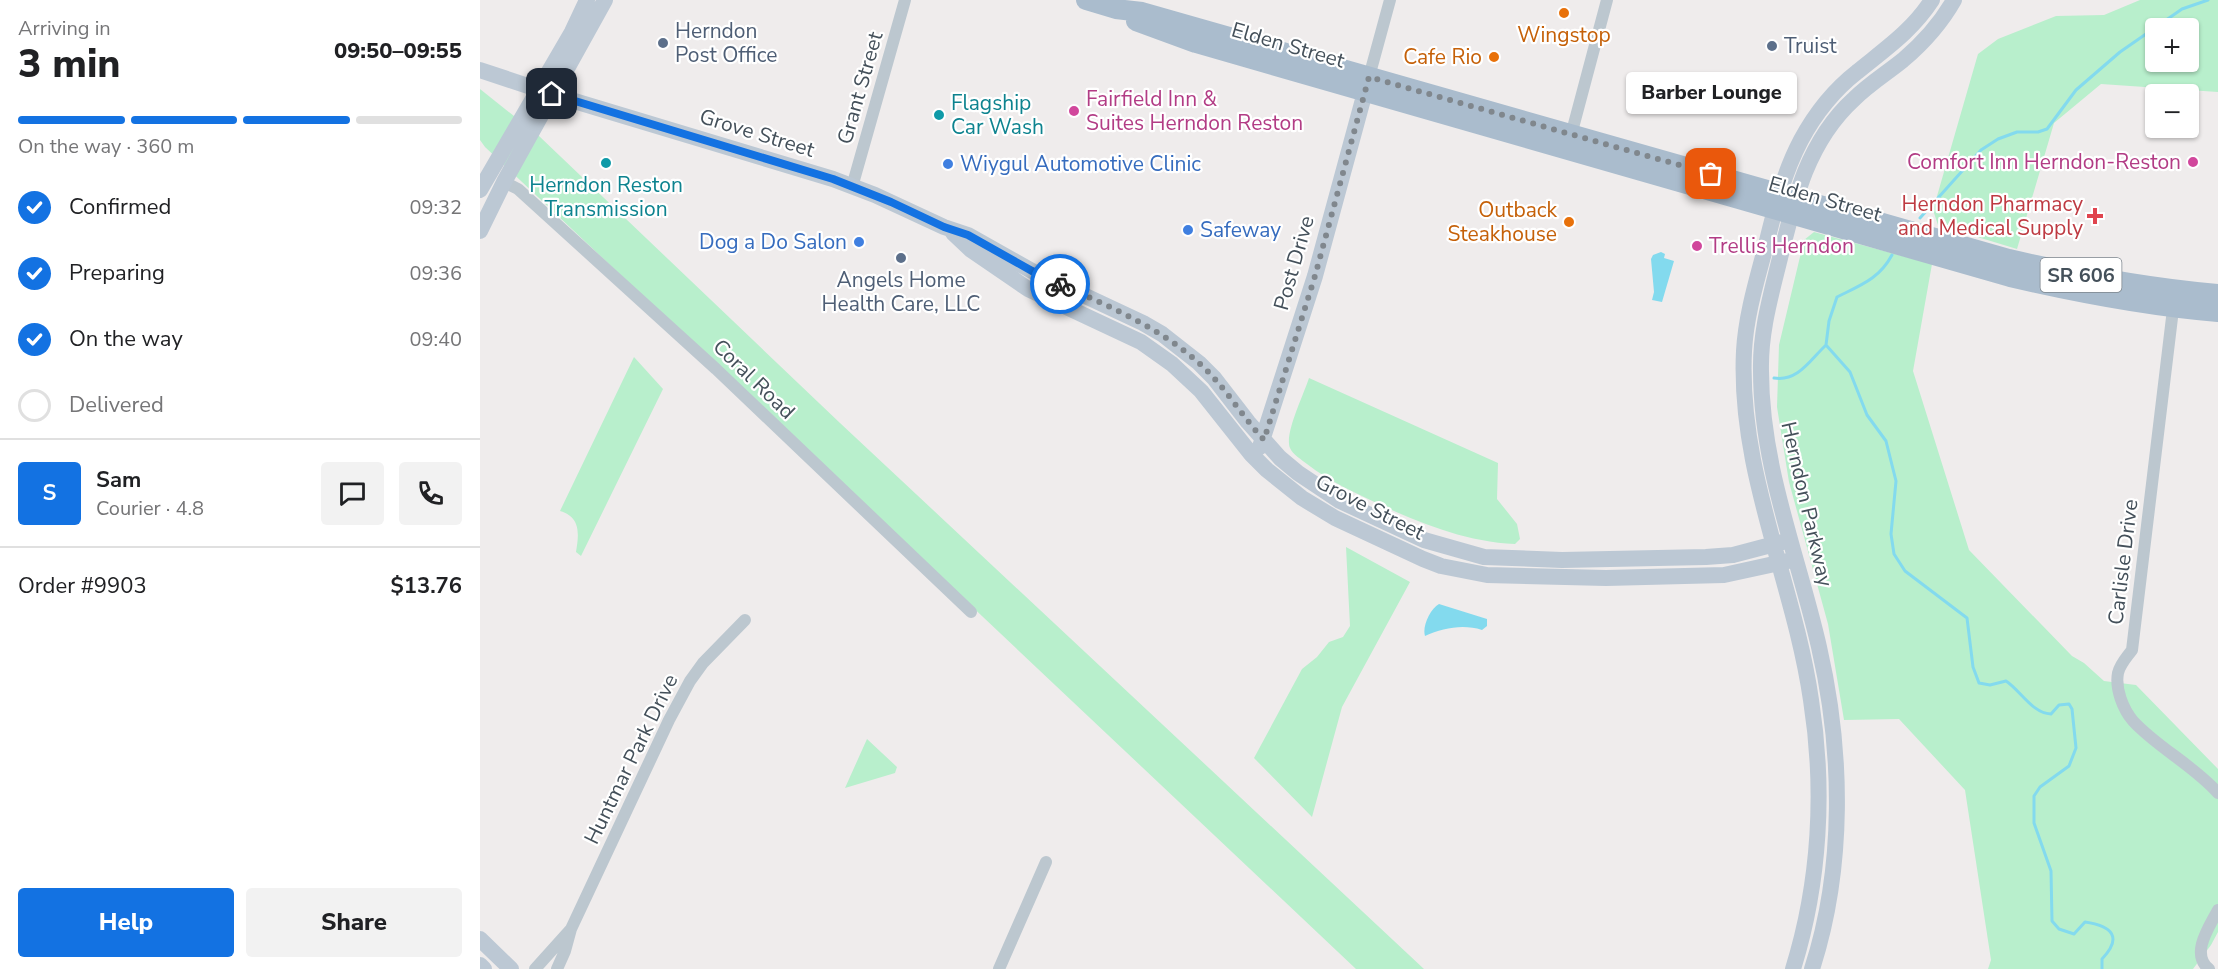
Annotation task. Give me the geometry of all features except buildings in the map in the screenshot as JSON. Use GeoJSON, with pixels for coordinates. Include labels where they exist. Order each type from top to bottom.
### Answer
{"type":"FeatureCollection","features":[{"type":"Feature","properties":{"kind":"main road","name":"Elden Street"},"geometry":{"type":"LineString","coordinates":[[1086,0],[1116,9],[1141,24],[1196,43],[1367,85],[1786,204],[2010,277],[2109,298],[2175,299],[2218,294]]}},
{"type":"Feature","properties":{"kind":"main road","name":"Elden Street"},"geometry":{"type":"LineString","coordinates":[[2175,299],[2218,312]]}},
{"type":"Feature","properties":{"kind":"street"},"geometry":{"type":"LineString","coordinates":[[480,231],[587,0]]}},
{"type":"Feature","properties":{"kind":"street"},"geometry":{"type":"LineString","coordinates":[[480,190],[605,0]]}},
{"type":"Feature","properties":{"kind":"street","name":"Grant Street"},"geometry":{"type":"LineString","coordinates":[[852,187],[905,0]]}},
{"type":"Feature","properties":{"kind":"street"},"geometry":{"type":"LineString","coordinates":[[1367,85],[1390,0]]}},
{"type":"Feature","properties":{"kind":"street"},"geometry":{"type":"LineString","coordinates":[[1569,142],[1607,0]]}},
{"type":"Feature","properties":{"kind":"street","name":"Herndon Parkway"},"geometry":{"type":"LineString","coordinates":[[1812,969],[1832,874],[1836,771],[1826,680],[1819,646],[1769,459],[1762,407],[1761,370],[1765,317],[1786,204],[1802,139],[1831,96],[1857,71],[1900,38],[1932,0]]}},
{"type":"Feature","properties":{"kind":"street","name":"Herndon Parkway"},"geometry":{"type":"LineString","coordinates":[[1793,969],[1804,930],[1813,875],[1819,807],[1818,755],[1807,676],[1753,464],[1745,409],[1744,372],[1747,321],[1786,204],[1805,173],[1819,142],[1853,99],[1918,47],[1954,0]]}},
{"type":"Feature","properties":{"kind":"street","name":"Grove Street"},"geometry":{"type":"LineString","coordinates":[[480,70],[545,92],[833,179],[944,227],[968,235],[1032,271],[1162,334],[1214,378],[1264,440],[1298,473],[1340,501],[1424,540],[1484,557],[1562,560],[1733,555],[1790,540]]}},
{"type":"Feature","properties":{"kind":"street","name":"Post Drive"},"geometry":{"type":"LineString","coordinates":[[1255,459],[1264,440],[1315,276],[1367,85]]}},
{"type":"Feature","properties":{"kind":"street","name":"Coral Road"},"geometry":{"type":"LineString","coordinates":[[504,182],[518,189],[701,354],[971,612]]}},
{"type":"Feature","properties":{"kind":"street","name":"Grove Street"},"geometry":{"type":"LineString","coordinates":[[944,227],[971,250],[1028,289],[1141,342],[1172,363],[1201,391],[1255,459],[1286,487],[1318,509],[1423,559],[1463,571],[1508,577],[1724,575],[1795,560]]}},
{"type":"Feature","properties":{"kind":"street","name":"Carlisle Drive"},"geometry":{"type":"LineString","coordinates":[[2175,299],[2132,650],[2122,663],[2118,672],[2118,681],[2121,699],[2133,721],[2218,793]]}},
{"type":"Feature","properties":{"kind":"street","name":"Huntmar Park Drive"},"geometry":{"type":"LineString","coordinates":[[556,969],[565,951],[571,928],[669,720],[690,681],[703,663],[746,620]]}},
{"type":"Feature","properties":{"kind":"street"},"geometry":{"type":"LineString","coordinates":[[999,969],[1046,862]]}},
{"type":"Feature","properties":{"kind":"street"},"geometry":{"type":"LineString","coordinates":[[2209,969],[2203,964],[2200,952],[2218,910]]}},
{"type":"Feature","properties":{"kind":"street","name":"Huntmar Park Drive"},"geometry":{"type":"LineString","coordinates":[[535,969],[571,928]]}},
{"type":"Feature","properties":{"kind":"street"},"geometry":{"type":"LineString","coordinates":[[480,939],[511,969]]}},
{"type":"Feature","properties":{"kind":"street"},"geometry":{"type":"LineString","coordinates":[[480,965],[484,969]]}},
{"type":"Feature","properties":{"kind":"green space"},"geometry":{"type":"Polygon","coordinates":[[[2140,0],[2218,0],[2218,92],[2199,91],[2199,84],[2145,84],[2145,87],[2101,84],[2054,123],[2017,249],[1938,225],[1933,210],[1978,54],[1998,39],[2056,16],[2104,15],[2140,0]]]}},
{"type":"Feature","properties":{"kind":"green space"},"geometry":{"type":"Polygon","coordinates":[[[480,89],[539,136],[840,423],[1424,969],[1356,969],[485,147],[480,140],[480,89]]]}},
{"type":"Feature","properties":{"kind":"green space"},"geometry":{"type":"Polygon","coordinates":[[[1814,232],[1932,264],[1913,371],[1969,550],[2072,656],[2084,663],[2104,681],[2136,685],[2218,769],[2218,932],[2193,969],[1988,969],[1991,960],[1965,790],[1899,719],[1844,720],[1828,624],[1789,482],[1777,407],[1779,345],[1804,240],[1814,232]]]}},
{"type":"Feature","properties":{"kind":"green space"},"geometry":{"type":"Polygon","coordinates":[[[634,357],[663,389],[581,556],[576,552],[578,533],[575,522],[572,517],[560,511],[634,357]]]}},
{"type":"Feature","properties":{"kind":"green space"},"geometry":{"type":"Polygon","coordinates":[[[1309,378],[1498,463],[1497,499],[1517,524],[1520,539],[1515,544],[1498,543],[1431,526],[1344,487],[1300,459],[1290,448],[1290,433],[1309,378]]]}},
{"type":"Feature","properties":{"kind":"green space"},"geometry":{"type":"Polygon","coordinates":[[[1346,547],[1410,582],[1342,707],[1312,817],[1254,758],[1302,669],[1317,657],[1329,642],[1343,637],[1350,626],[1346,547]]]}},
{"type":"Feature","properties":{"kind":"green space"},"geometry":{"type":"Polygon","coordinates":[[[867,739],[897,767],[895,773],[845,788],[867,739]]]}},
{"type":"Feature","properties":{"kind":"water"},"geometry":{"type":"Polygon","coordinates":[[[1661,252],[1665,254],[1664,258],[1674,261],[1662,302],[1652,300],[1654,292],[1651,259],[1653,255],[1661,252]]]}},
{"type":"Feature","properties":{"kind":"water"},"geometry":{"type":"Polygon","coordinates":[[[1439,604],[1487,619],[1487,626],[1482,630],[1468,627],[1453,628],[1425,636],[1428,618],[1439,604]]]}},
{"type":"Feature","properties":{"kind":"waterway"},"geometry":{"type":"LineString","coordinates":[[1920,218],[1981,150],[1998,139],[2017,132],[2038,132],[2047,129],[2076,90],[2120,52],[2182,9],[2208,0]]}},
{"type":"Feature","properties":{"kind":"waterway"},"geometry":{"type":"LineString","coordinates":[[1892,255],[1875,276],[1837,297],[1829,321],[1826,345],[1850,372],[1867,415],[1886,441],[1896,481],[1891,534],[1894,554],[1905,571],[1967,618],[1973,667],[1979,683],[1990,685],[2006,681],[2032,706],[2044,713],[2051,714],[2059,705],[2069,704],[2072,709],[2076,748],[2069,766],[2040,787],[2034,796],[2034,823],[2051,871],[2052,921],[2059,929],[2074,934],[2085,922],[2102,926],[2108,930],[2113,939],[2112,945],[2102,959],[2102,969]]}},
{"type":"Feature","properties":{"kind":"waterway"},"geometry":{"type":"LineString","coordinates":[[1774,378],[1790,377],[1797,373],[1826,345]]}},
{"type":"Feature","properties":{"kind":"way so far"},"geometry":{"type":"LineString","coordinates":[[1060,284],[1162,334],[1182,349],[1214,378],[1264,440],[1315,276],[1369,77],[1711,174]]}},
{"type":"Feature","properties":{"kind":"place","name":"Wingstop"},"geometry":{"type":"Point","coordinates":[1564,13]}},
{"type":"Feature","properties":{"kind":"place","name":"Herndon Post Office"},"geometry":{"type":"Point","coordinates":[663,43]}},
{"type":"Feature","properties":{"kind":"place","name":"Truist"},"geometry":{"type":"Point","coordinates":[1772,46]}},
{"type":"Feature","properties":{"kind":"place","name":"Cafe Rio"},"geometry":{"type":"Point","coordinates":[1494,57]}},
{"type":"Feature","properties":{"kind":"place","name":"Fairfield Inn & Suites Herndon Reston"},"geometry":{"type":"Point","coordinates":[1074,111]}},
{"type":"Feature","properties":{"kind":"place","name":"Flagship Car Wash"},"geometry":{"type":"Point","coordinates":[939,115]}},
{"type":"Feature","properties":{"kind":"place","name":"Comfort Inn Herndon-Reston"},"geometry":{"type":"Point","coordinates":[2193,162]}},
{"type":"Feature","properties":{"kind":"place","name":"Herndon Reston Transmission"},"geometry":{"type":"Point","coordinates":[606,163]}},
{"type":"Feature","properties":{"kind":"place","name":"Wiygul Automotive Clinic"},"geometry":{"type":"Point","coordinates":[948,164]}},
{"type":"Feature","properties":{"kind":"place","name":"Barber Lounge"},"geometry":{"type":"Point","coordinates":[1711,174]}},
{"type":"Feature","properties":{"kind":"place","name":"Herndon Pharmacy and Medical Supply"},"geometry":{"type":"Point","coordinates":[2095,216]}},
{"type":"Feature","properties":{"kind":"place","name":"Outback Steakhouse"},"geometry":{"type":"Point","coordinates":[1569,222]}},
{"type":"Feature","properties":{"kind":"place","name":"Safeway"},"geometry":{"type":"Point","coordinates":[1188,230]}},
{"type":"Feature","properties":{"kind":"place","name":"Dog a Do Salon"},"geometry":{"type":"Point","coordinates":[859,242]}},
{"type":"Feature","properties":{"kind":"place","name":"Trellis Herndon"},"geometry":{"type":"Point","coordinates":[1697,246]}},
{"type":"Feature","properties":{"kind":"place","name":"Angels Home Health Care, LLC"},"geometry":{"type":"Point","coordinates":[901,258]}},
{"type":"Feature","properties":{"kind":"route"},"geometry":{"type":"LineString","coordinates":[[552,94],[833,179],[875,195],[944,227],[968,235],[1060,284]]}}]}
